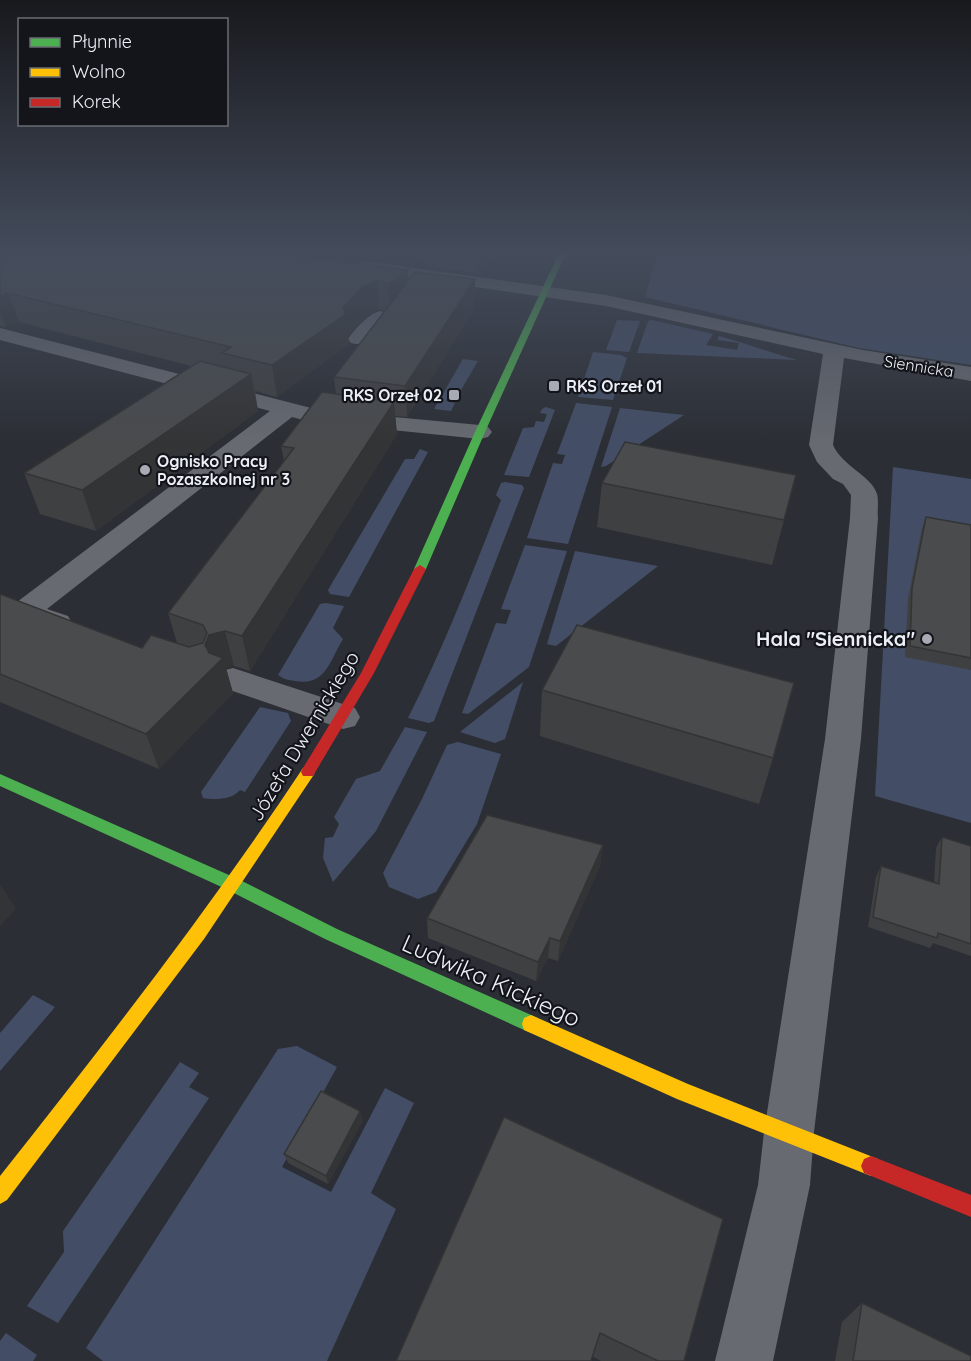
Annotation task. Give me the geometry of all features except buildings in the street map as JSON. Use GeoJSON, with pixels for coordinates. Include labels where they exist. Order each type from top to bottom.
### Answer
{"type":"FeatureCollection","features":[{"type":"Feature","properties":{"kind":"street"},"geometry":{"type":"LineString","coordinates":[[358,339],[380,317]]}},
{"type":"Feature","properties":{"kind":"street","name":"Józefa Dwernickiego"},"geometry":{"type":"LineString","coordinates":[[0,1193],[151,997],[232,885],[283,812],[343,717],[405,602],[533,317]]}},
{"type":"Feature","properties":{"kind":"street","name":"Siennicka"},"geometry":{"type":"LineString","coordinates":[[687,317],[834,352],[971,374]]}},
{"type":"Feature","properties":{"kind":"street"},"geometry":{"type":"LineString","coordinates":[[0,334],[314,415],[400,426],[480,432]]}},
{"type":"Feature","properties":{"kind":"street"},"geometry":{"type":"LineString","coordinates":[[744,1361],[784,1185],[789,1132],[843,739],[864,518],[864,494],[852,479],[843,474],[826,457],[821,445],[834,352]]}},
{"type":"Feature","properties":{"kind":"street"},"geometry":{"type":"LineString","coordinates":[[78,630],[24,612],[288,409]]}},
{"type":"Feature","properties":{"kind":"street"},"geometry":{"type":"LineString","coordinates":[[233,680],[343,717]]}},
{"type":"Feature","properties":{"kind":"street","name":"Ludwika Kickiego"},"geometry":{"type":"LineString","coordinates":[[0,780],[232,885],[331,934],[684,1092],[971,1206]]}},
{"type":"Feature","properties":{"kind":"shaded area"},"geometry":{"type":"Polygon","coordinates":[[[727,317],[971,317],[971,365],[859,348],[727,317]]]}},
{"type":"Feature","properties":{"kind":"shaded area"},"geometry":{"type":"Polygon","coordinates":[[[617,320],[640,321],[629,352],[606,350],[617,320]]]}},
{"type":"Feature","properties":{"kind":"shaded area"},"geometry":{"type":"Polygon","coordinates":[[[648,321],[713,334],[706,345],[737,350],[739,343],[717,340],[719,336],[797,360],[637,353],[648,321]]]}},
{"type":"Feature","properties":{"kind":"shaded area"},"geometry":{"type":"Polygon","coordinates":[[[593,352],[621,355],[627,358],[613,400],[578,397],[593,352]]]}},
{"type":"Feature","properties":{"kind":"shaded area"},"geometry":{"type":"Polygon","coordinates":[[[463,359],[478,361],[461,390],[453,389],[446,401],[455,403],[451,411],[434,409],[463,359]]]}},
{"type":"Feature","properties":{"kind":"shaded area"},"geometry":{"type":"Polygon","coordinates":[[[576,403],[612,407],[568,544],[527,538],[553,463],[562,464],[565,455],[557,454],[576,403]]]}},
{"type":"Feature","properties":{"kind":"shaded area"},"geometry":{"type":"Polygon","coordinates":[[[546,407],[555,410],[529,477],[504,475],[523,428],[534,427],[536,421],[544,422],[547,414],[540,413],[546,407]]]}},
{"type":"Feature","properties":{"kind":"shaded area"},"geometry":{"type":"Polygon","coordinates":[[[620,408],[684,415],[606,466],[601,467],[620,408]]]}},
{"type":"Feature","properties":{"kind":"shaded area"},"geometry":{"type":"Polygon","coordinates":[[[420,449],[428,452],[349,597],[330,594],[328,590],[405,459],[414,459],[420,449]]]}},
{"type":"Feature","properties":{"kind":"shaded area","name":"Hala \"Siennicka\""},"geometry":{"type":"Polygon","coordinates":[[[893,467],[971,479],[971,823],[875,796],[893,467]]]}},
{"type":"Feature","properties":{"kind":"shaded area"},"geometry":{"type":"Polygon","coordinates":[[[501,483],[522,485],[524,488],[434,721],[429,723],[408,718],[457,610],[501,500],[496,495],[501,483]]]}},
{"type":"Feature","properties":{"kind":"shaded area"},"geometry":{"type":"Polygon","coordinates":[[[525,545],[567,551],[529,667],[468,714],[462,713],[496,623],[506,624],[511,610],[501,609],[525,545]]]}},
{"type":"Feature","properties":{"kind":"shaded area"},"geometry":{"type":"Polygon","coordinates":[[[575,551],[658,566],[556,646],[547,644],[575,551]]]}},
{"type":"Feature","properties":{"kind":"shaded area"},"geometry":{"type":"Polygon","coordinates":[[[320,604],[344,606],[333,628],[343,639],[330,664],[320,676],[305,682],[286,679],[278,675],[320,604]]]}},
{"type":"Feature","properties":{"kind":"shaded area"},"geometry":{"type":"Polygon","coordinates":[[[523,682],[505,739],[495,743],[460,732],[523,682]]]}},
{"type":"Feature","properties":{"kind":"shaded area"},"geometry":{"type":"Polygon","coordinates":[[[260,707],[288,713],[291,721],[245,792],[240,790],[233,796],[223,798],[203,798],[201,792],[260,707]]]}},
{"type":"Feature","properties":{"kind":"shaded area"},"geometry":{"type":"Polygon","coordinates":[[[405,727],[427,732],[376,831],[333,882],[323,858],[325,838],[333,837],[339,824],[334,817],[356,779],[380,771],[405,727]]]}},
{"type":"Feature","properties":{"kind":"shaded area"},"geometry":{"type":"Polygon","coordinates":[[[458,742],[501,754],[477,824],[436,892],[418,899],[389,887],[383,873],[447,745],[458,742]]]}},
{"type":"Feature","properties":{"kind":"shaded area"},"geometry":{"type":"Polygon","coordinates":[[[33,995],[55,1007],[0,1071],[0,1033],[33,995]]]}},
{"type":"Feature","properties":{"kind":"shaded area"},"geometry":{"type":"Polygon","coordinates":[[[297,1046],[337,1067],[282,1167],[331,1192],[385,1088],[414,1103],[371,1193],[396,1209],[327,1361],[103,1361],[86,1348],[278,1049],[297,1046]]]}},
{"type":"Feature","properties":{"kind":"shaded area"},"geometry":{"type":"Polygon","coordinates":[[[180,1062],[199,1073],[189,1087],[209,1098],[58,1323],[27,1306],[64,1252],[63,1231],[180,1062]]]}},
{"type":"Feature","properties":{"kind":"shaded area"},"geometry":{"type":"Polygon","coordinates":[[[6,1333],[37,1355],[33,1361],[0,1361],[0,1341],[6,1333]]]}},
{"type":"Feature","properties":{"kind":"traffic: fast"},"geometry":{"type":"LineString","coordinates":[[420,569],[534,317]]}},
{"type":"Feature","properties":{"kind":"traffic: fast"},"geometry":{"type":"LineString","coordinates":[[0,780],[232,884],[331,934],[531,1024]]}},
{"type":"Feature","properties":{"kind":"traffic: slow"},"geometry":{"type":"LineString","coordinates":[[0,1193],[198,934],[308,772]]}},
{"type":"Feature","properties":{"kind":"traffic: slow"},"geometry":{"type":"LineString","coordinates":[[531,1024],[684,1092],[871,1166]]}},
{"type":"Feature","properties":{"kind":"traffic: jam"},"geometry":{"type":"LineString","coordinates":[[308,772],[368,673],[420,569]]}},
{"type":"Feature","properties":{"kind":"traffic: jam"},"geometry":{"type":"LineString","coordinates":[[871,1166],[971,1206]]}},
{"type":"Feature","properties":{"kind":"place","name":"RKS Orzeł 01"},"geometry":{"type":"Point","coordinates":[554,386]}},
{"type":"Feature","properties":{"kind":"place","name":"RKS Orzeł 02"},"geometry":{"type":"Point","coordinates":[454,395]}},
{"type":"Feature","properties":{"kind":"place","name":"Ognisko Pracy Pozaszkolnej nr 3"},"geometry":{"type":"Point","coordinates":[145,470]}},
{"type":"Feature","properties":{"kind":"place","name":"Hala \"Siennicka\""},"geometry":{"type":"Point","coordinates":[927,639]}}]}
